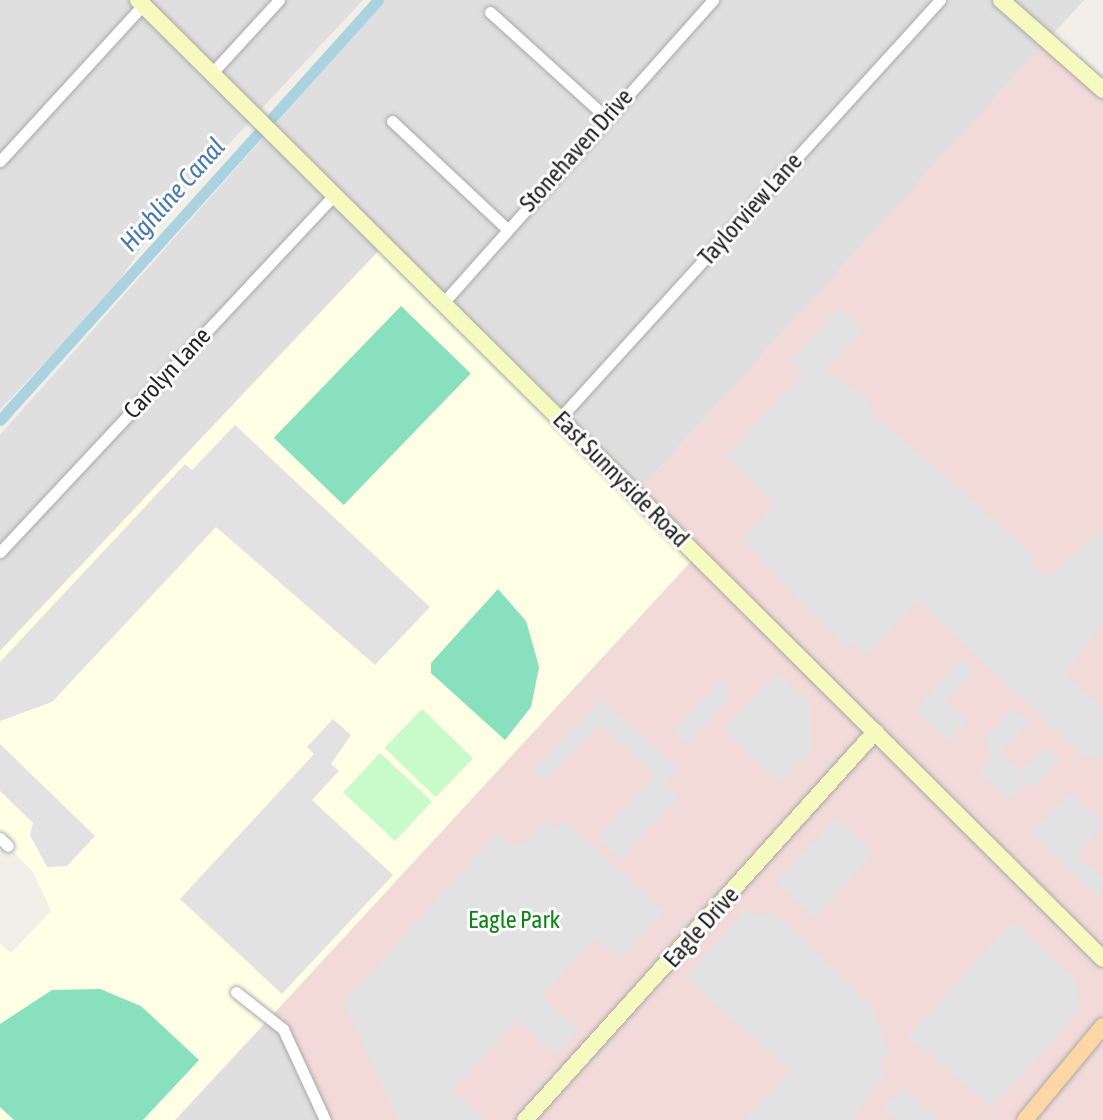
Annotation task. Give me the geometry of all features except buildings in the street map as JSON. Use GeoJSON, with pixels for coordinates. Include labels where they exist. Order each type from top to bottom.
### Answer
{"type":"FeatureCollection","features":[{"type":"Feature","properties":{"kind":"main road"},"geometry":{"type":"LineString","coordinates":[[1001,0],[1103,90]]}},
{"type":"Feature","properties":{"kind":"main road","name":"East Sunnyside Road"},"geometry":{"type":"LineString","coordinates":[[140,2],[1103,959]]}},
{"type":"Feature","properties":{"kind":"main road","name":"Eagle Drive"},"geometry":{"type":"LineString","coordinates":[[525,1120],[875,732]]}},
{"type":"Feature","properties":{"kind":"main road"},"geometry":{"type":"LineString","coordinates":[[1025,1120],[1103,1026]]}},
{"type":"Feature","properties":{"kind":"street"},"geometry":{"type":"LineString","coordinates":[[212,73],[279,0]]}},
{"type":"Feature","properties":{"kind":"street","name":"Taylorview Lane"},"geometry":{"type":"LineString","coordinates":[[560,418],[940,0]]}},
{"type":"Feature","properties":{"kind":"street"},"geometry":{"type":"LineString","coordinates":[[0,161],[140,2]]}},
{"type":"Feature","properties":{"kind":"street","name":"Stonehaven Drive"},"geometry":{"type":"LineString","coordinates":[[443,303],[708,2]]}},
{"type":"Feature","properties":{"kind":"street"},"geometry":{"type":"LineString","coordinates":[[490,12],[606,117]]}},
{"type":"Feature","properties":{"kind":"street"},"geometry":{"type":"LineString","coordinates":[[392,121],[506,228]]}},
{"type":"Feature","properties":{"kind":"street","name":"Carolyn Lane"},"geometry":{"type":"LineString","coordinates":[[0,552],[335,194]]}},
{"type":"Feature","properties":{"kind":"street"},"geometry":{"type":"LineString","coordinates":[[236,992],[283,1029],[325,1120]]}},
{"type":"Feature","properties":{"kind":"shaded area"},"geometry":{"type":"Polygon","coordinates":[[[0,0],[363,0],[169,208],[112,291],[0,410],[0,0]]]}},
{"type":"Feature","properties":{"kind":"shaded area"},"geometry":{"type":"Polygon","coordinates":[[[385,0],[1084,0],[636,494],[385,245],[0,651],[0,435],[385,0]]]}},
{"type":"Feature","properties":{"kind":"shaded area"},"geometry":{"type":"Polygon","coordinates":[[[1045,42],[1103,90],[1103,1120],[325,1120],[272,1016],[696,555],[636,494],[1045,42]]]}},
{"type":"Feature","properties":{"kind":"shaded area"},"geometry":{"type":"Polygon","coordinates":[[[385,244],[697,555],[175,1120],[0,1120],[0,944],[11,953],[51,911],[33,872],[0,838],[0,651],[385,244]]]}},
{"type":"Feature","properties":{"kind":"shaded area"},"geometry":{"type":"Polygon","coordinates":[[[840,308],[863,330],[826,370],[872,402],[867,408],[1036,557],[1031,563],[1048,578],[1103,527],[1103,622],[1065,674],[1103,710],[1103,759],[1081,755],[918,601],[866,656],[853,643],[847,649],[742,539],[775,503],[725,457],[803,374],[789,361],[840,308]]]}},
{"type":"Feature","properties":{"kind":"shaded area"},"geometry":{"type":"Polygon","coordinates":[[[235,425],[430,607],[375,665],[216,527],[52,702],[0,721],[0,662],[185,464],[192,470],[235,425]]]}},
{"type":"Feature","properties":{"kind":"shaded area"},"geometry":{"type":"Polygon","coordinates":[[[960,658],[974,671],[946,701],[968,722],[949,742],[915,711],[960,658]]]}},
{"type":"Feature","properties":{"kind":"shaded area"},"geometry":{"type":"Polygon","coordinates":[[[778,673],[810,704],[811,751],[779,783],[723,729],[778,673]]]}},
{"type":"Feature","properties":{"kind":"shaded area"},"geometry":{"type":"Polygon","coordinates":[[[724,678],[730,698],[687,744],[673,731],[724,678]]]}},
{"type":"Feature","properties":{"kind":"shaded area"},"geometry":{"type":"Polygon","coordinates":[[[601,698],[678,769],[664,784],[678,797],[620,859],[597,838],[655,776],[601,726],[543,781],[533,771],[601,698]]]}},
{"type":"Feature","properties":{"kind":"shaded area"},"geometry":{"type":"Polygon","coordinates":[[[1012,710],[1030,721],[1000,753],[1021,772],[1044,748],[1060,758],[1037,786],[1026,783],[1009,800],[979,772],[992,758],[985,738],[1012,710]]]}},
{"type":"Feature","properties":{"kind":"shaded area"},"geometry":{"type":"Polygon","coordinates":[[[333,719],[351,735],[331,764],[339,771],[312,800],[393,875],[282,994],[180,899],[314,754],[307,747],[333,719]]]}},
{"type":"Feature","properties":{"kind":"shaded area"},"geometry":{"type":"Polygon","coordinates":[[[0,744],[95,836],[67,866],[47,867],[30,835],[33,823],[0,791],[0,744]]]}},
{"type":"Feature","properties":{"kind":"shaded area"},"geometry":{"type":"Polygon","coordinates":[[[1070,793],[1103,824],[1078,855],[1103,879],[1099,897],[1031,833],[1070,793]]]}},
{"type":"Feature","properties":{"kind":"shaded area"},"geometry":{"type":"Polygon","coordinates":[[[836,818],[874,853],[814,918],[776,882],[836,818]]]}},
{"type":"Feature","properties":{"kind":"shaded area"},"geometry":{"type":"Polygon","coordinates":[[[545,820],[555,829],[564,820],[664,912],[620,960],[595,938],[542,996],[578,1030],[555,1055],[517,1020],[452,1090],[484,1120],[398,1120],[344,1003],[497,832],[512,846],[523,844],[545,820]]]}},
{"type":"Feature","properties":{"kind":"shaded area"},"geometry":{"type":"Polygon","coordinates":[[[747,908],[756,916],[773,912],[872,1005],[888,1053],[879,1065],[886,1072],[852,1120],[744,1120],[789,1070],[685,977],[747,908]]]}},
{"type":"Feature","properties":{"kind":"shaded area"},"geometry":{"type":"Polygon","coordinates":[[[1013,921],[1076,980],[1080,1011],[992,1107],[907,1036],[1013,921]]]}},
{"type":"Feature","properties":{"kind":"shaded area"},"geometry":{"type":"Polygon","coordinates":[[[272,1016],[325,1120],[175,1120],[272,1016]]]}},
{"type":"Feature","properties":{"kind":"shaded area"},"geometry":{"type":"Polygon","coordinates":[[[903,1087],[939,1120],[896,1120],[883,1108],[903,1087]]]}},
{"type":"Feature","properties":{"kind":"green space"},"geometry":{"type":"Polygon","coordinates":[[[401,306],[471,373],[344,505],[274,438],[401,306]]]}},
{"type":"Feature","properties":{"kind":"green space"},"geometry":{"type":"Polygon","coordinates":[[[498,589],[526,621],[539,667],[531,707],[505,740],[431,673],[431,663],[498,589]]]}},
{"type":"Feature","properties":{"kind":"green space"},"geometry":{"type":"Polygon","coordinates":[[[422,709],[473,758],[436,797],[384,748],[422,709]]]}},
{"type":"Feature","properties":{"kind":"green space"},"geometry":{"type":"Polygon","coordinates":[[[380,753],[432,801],[395,841],[343,792],[380,753]]]}},
{"type":"Feature","properties":{"kind":"green space"},"geometry":{"type":"Polygon","coordinates":[[[100,989],[141,1006],[199,1060],[143,1120],[14,1120],[0,1107],[0,1024],[52,990],[100,989]]]}},
{"type":"Feature","properties":{"kind":"waterway","name":"Highline Canal"},"geometry":{"type":"LineString","coordinates":[[0,420],[378,0]]}},
{"type":"Feature","properties":{"kind":"park label","name":"Eagle Park"},"geometry":{"type":"Point","coordinates":[514,920]}}]}
